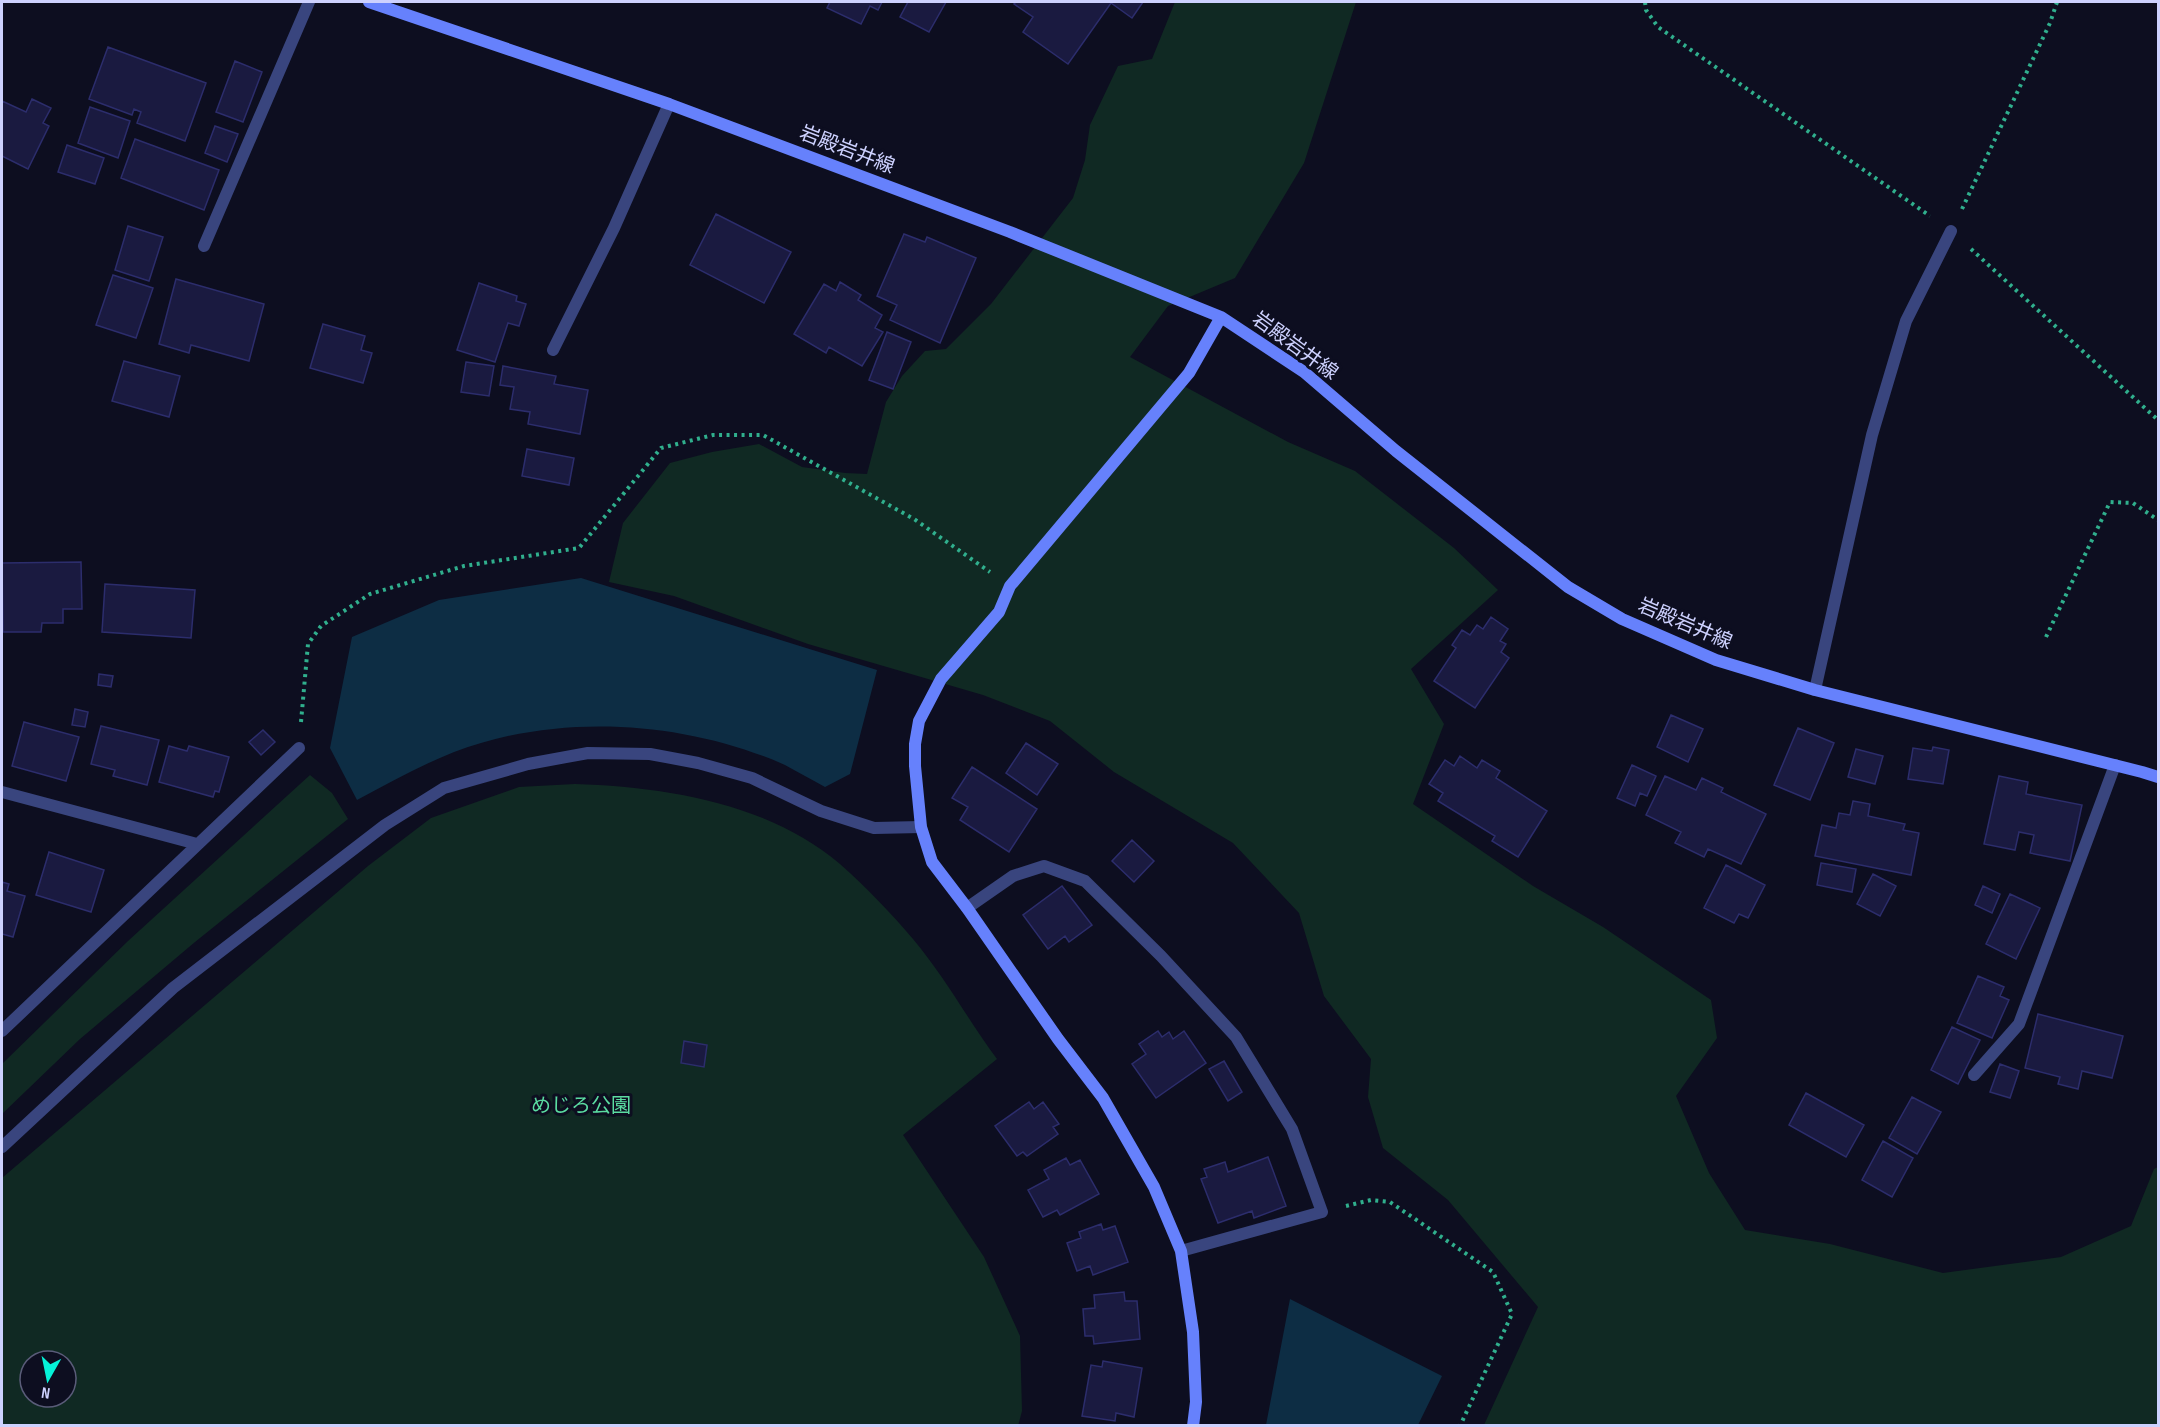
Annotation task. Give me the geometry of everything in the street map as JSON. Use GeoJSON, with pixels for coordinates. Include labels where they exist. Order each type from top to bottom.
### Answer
{"type":"FeatureCollection","features":[{"type":"Feature","properties":{"kind":"main road","name":"岩殿岩井線"},"geometry":{"type":"LineString","coordinates":[[369,2],[669,104],[1010,232],[1221,317],[1304,372],[1396,451],[1568,587],[1622,619],[1716,660],[1815,690],[2158,777]]}},
{"type":"Feature","properties":{"kind":"main road"},"geometry":{"type":"LineString","coordinates":[[1192,1425],[1196,1402],[1193,1332],[1181,1251],[1154,1187],[1102,1098],[932,862],[921,827],[915,744],[919,721],[941,679],[999,612],[1010,586],[1189,374],[1221,317]]}},
{"type":"Feature","properties":{"kind":"street"},"geometry":{"type":"LineString","coordinates":[[204,246],[309,2]]}},
{"type":"Feature","properties":{"kind":"street"},"geometry":{"type":"LineString","coordinates":[[553,350],[614,228],[669,104]]}},
{"type":"Feature","properties":{"kind":"street"},"geometry":{"type":"LineString","coordinates":[[1815,690],[1872,435],[1906,321],[1952,231]]}},
{"type":"Feature","properties":{"kind":"street"},"geometry":{"type":"LineString","coordinates":[[2,1031],[299,748]]}},
{"type":"Feature","properties":{"kind":"street"},"geometry":{"type":"LineString","coordinates":[[2,1147],[172,988],[385,825],[444,788],[528,764],[588,753],[650,754],[698,763],[752,778],[821,811],[874,828],[921,827]]}},
{"type":"Feature","properties":{"kind":"street"},"geometry":{"type":"LineString","coordinates":[[1974,1075],[2019,1024],[2115,765]]}},
{"type":"Feature","properties":{"kind":"street"},"geometry":{"type":"LineString","coordinates":[[2,792],[197,844]]}},
{"type":"Feature","properties":{"kind":"street"},"geometry":{"type":"LineString","coordinates":[[967,908],[1013,876],[1044,866],[1085,881],[1161,956],[1236,1037],[1292,1128],[1322,1212],[1181,1251]]}},
{"type":"Feature","properties":{"kind":"path"},"geometry":{"type":"LineString","coordinates":[[1645,2],[1646,10],[1658,27],[1952,231],[2158,420]]}},
{"type":"Feature","properties":{"kind":"path"},"geometry":{"type":"LineString","coordinates":[[1952,231],[2050,23],[2057,2]]}},
{"type":"Feature","properties":{"kind":"path"},"geometry":{"type":"LineString","coordinates":[[299,748],[308,644],[321,626],[370,594],[464,566],[579,548],[661,448],[713,435],[763,435],[914,519],[1010,586]]}},
{"type":"Feature","properties":{"kind":"path"},"geometry":{"type":"LineString","coordinates":[[2046,637],[2110,502],[2133,503],[2158,520]]}},
{"type":"Feature","properties":{"kind":"path"},"geometry":{"type":"LineString","coordinates":[[1322,1212],[1371,1200],[1390,1202],[1493,1272],[1512,1314],[1460,1425]]}},
{"type":"Feature","properties":{"kind":"green space"},"geometry":{"type":"Polygon","coordinates":[[[1175,2],[1356,2],[1304,163],[1235,278],[1168,306],[1130,357],[1288,442],[1355,471],[1454,548],[1498,590],[1411,669],[1444,724],[1413,804],[1533,886],[1603,927],[1711,1000],[1717,1038],[1676,1096],[1709,1173],[1745,1230],[1830,1244],[1943,1273],[2061,1257],[2131,1226],[2154,1169],[2158,1167],[2158,1425],[1484,1425],[1538,1307],[1448,1200],[1383,1148],[1368,1097],[1371,1059],[1324,996],[1299,913],[1233,843],[1114,772],[1050,721],[983,695],[808,644],[674,596],[609,582],[623,523],[670,463],[712,452],[759,444],[802,467],[867,474],[886,402],[902,376],[925,351],[946,349],[991,304],[1073,198],[1085,160],[1090,125],[1118,66],[1152,59],[1175,2]]]}},
{"type":"Feature","properties":{"kind":"green space"},"geometry":{"type":"Polygon","coordinates":[[[310,775],[332,793],[348,819],[195,942],[80,1039],[2,1114],[2,1064],[128,941],[310,775]]]}},
{"type":"Feature","properties":{"kind":"green space","name":"めじろ公園"},"geometry":{"type":"Polygon","coordinates":[[[575,784],[610,786],[645,789],[715,802],[781,826],[812,843],[840,864],[887,910],[925,953],[997,1059],[903,1135],[984,1257],[1020,1336],[1022,1411],[1018,1426],[2,1425],[2,1178],[368,866],[431,818],[519,787],[575,784]]]}},
{"type":"Feature","properties":{"kind":"water"},"geometry":{"type":"Polygon","coordinates":[[[581,578],[877,670],[850,774],[825,787],[785,765],[750,751],[712,740],[674,732],[635,728],[596,726],[556,728],[518,734],[465,748],[418,768],[357,800],[330,748],[352,637],[439,600],[581,578]]]}},
{"type":"Feature","properties":{"kind":"water"},"geometry":{"type":"Polygon","coordinates":[[[1290,1299],[1442,1376],[1418,1425],[1266,1425],[1290,1299]]]}},
{"type":"Feature","properties":{"kind":"building"},"geometry":{"type":"Polygon","coordinates":[[[830,2],[882,2],[878,10],[870,6],[861,24],[827,8],[830,2]]]}},
{"type":"Feature","properties":{"kind":"building"},"geometry":{"type":"Polygon","coordinates":[[[908,2],[946,2],[929,32],[900,17],[908,2]]]}},
{"type":"Feature","properties":{"kind":"building"},"geometry":{"type":"Polygon","coordinates":[[[1016,2],[1143,2],[1132,18],[1111,3],[1068,64],[1023,32],[1033,17],[1014,4],[1016,2]]]}},
{"type":"Feature","properties":{"kind":"building"},"geometry":{"type":"Polygon","coordinates":[[[108,47],[206,83],[185,141],[137,123],[141,112],[134,109],[132,115],[89,99],[108,47]]]}},
{"type":"Feature","properties":{"kind":"building"},"geometry":{"type":"Polygon","coordinates":[[[235,61],[262,72],[243,122],[216,112],[235,61]]]}},
{"type":"Feature","properties":{"kind":"building"},"geometry":{"type":"Polygon","coordinates":[[[32,99],[51,108],[43,123],[49,126],[28,169],[2,156],[2,101],[26,112],[32,99]]]}},
{"type":"Feature","properties":{"kind":"building"},"geometry":{"type":"Polygon","coordinates":[[[90,107],[130,121],[118,158],[78,143],[90,107]]]}},
{"type":"Feature","properties":{"kind":"building"},"geometry":{"type":"Polygon","coordinates":[[[215,126],[238,134],[227,162],[205,153],[215,126]]]}},
{"type":"Feature","properties":{"kind":"building"},"geometry":{"type":"Polygon","coordinates":[[[135,139],[219,170],[204,210],[121,178],[135,139]]]}},
{"type":"Feature","properties":{"kind":"building"},"geometry":{"type":"Polygon","coordinates":[[[67,145],[104,158],[95,184],[58,172],[67,145]]]}},
{"type":"Feature","properties":{"kind":"building"},"geometry":{"type":"Polygon","coordinates":[[[716,214],[791,252],[764,303],[690,265],[716,214]]]}},
{"type":"Feature","properties":{"kind":"building"},"geometry":{"type":"Polygon","coordinates":[[[128,226],[163,237],[149,281],[115,270],[128,226]]]}},
{"type":"Feature","properties":{"kind":"building"},"geometry":{"type":"Polygon","coordinates":[[[904,234],[925,242],[927,237],[976,258],[940,343],[890,320],[897,305],[877,296],[904,234]]]}},
{"type":"Feature","properties":{"kind":"building"},"geometry":{"type":"Polygon","coordinates":[[[113,275],[153,288],[136,338],[96,325],[113,275]]]}},
{"type":"Feature","properties":{"kind":"building"},"geometry":{"type":"Polygon","coordinates":[[[176,279],[264,304],[249,361],[191,345],[189,353],[159,344],[176,279]]]}},
{"type":"Feature","properties":{"kind":"building"},"geometry":{"type":"Polygon","coordinates":[[[840,282],[861,295],[858,300],[882,315],[875,328],[883,332],[862,366],[829,347],[826,353],[794,334],[824,284],[836,291],[840,282]]]}},
{"type":"Feature","properties":{"kind":"building"},"geometry":{"type":"Polygon","coordinates":[[[479,283],[517,296],[516,301],[526,304],[519,326],[508,323],[495,362],[457,350],[479,283]]]}},
{"type":"Feature","properties":{"kind":"building"},"geometry":{"type":"Polygon","coordinates":[[[323,324],[365,336],[361,350],[372,353],[363,383],[310,368],[323,324]]]}},
{"type":"Feature","properties":{"kind":"building"},"geometry":{"type":"Polygon","coordinates":[[[887,332],[911,342],[893,389],[869,380],[887,332]]]}},
{"type":"Feature","properties":{"kind":"building"},"geometry":{"type":"Polygon","coordinates":[[[124,361],[180,376],[169,417],[112,401],[124,361]]]}},
{"type":"Feature","properties":{"kind":"building"},"geometry":{"type":"Polygon","coordinates":[[[466,362],[494,366],[489,396],[461,392],[466,362]]]}},
{"type":"Feature","properties":{"kind":"building"},"geometry":{"type":"Polygon","coordinates":[[[503,366],[556,376],[554,384],[588,390],[580,434],[528,424],[530,412],[510,409],[514,387],[500,385],[503,366]]]}},
{"type":"Feature","properties":{"kind":"building"},"geometry":{"type":"Polygon","coordinates":[[[527,449],[574,458],[569,485],[522,476],[527,449]]]}},
{"type":"Feature","properties":{"kind":"building"},"geometry":{"type":"Polygon","coordinates":[[[81,562],[82,609],[63,609],[63,623],[42,623],[41,632],[3,632],[2,563],[81,562]]]}},
{"type":"Feature","properties":{"kind":"building"},"geometry":{"type":"Polygon","coordinates":[[[105,584],[195,590],[191,638],[102,632],[105,584]]]}},
{"type":"Feature","properties":{"kind":"building"},"geometry":{"type":"Polygon","coordinates":[[[1491,617],[1508,629],[1500,641],[1506,644],[1501,652],[1509,658],[1475,708],[1434,681],[1456,648],[1452,645],[1462,630],[1470,635],[1477,625],[1483,629],[1491,617]]]}},
{"type":"Feature","properties":{"kind":"building"},"geometry":{"type":"Polygon","coordinates":[[[99,674],[113,676],[111,687],[98,685],[99,674]]]}},
{"type":"Feature","properties":{"kind":"building"},"geometry":{"type":"Polygon","coordinates":[[[75,709],[88,712],[85,727],[72,725],[75,709]]]}},
{"type":"Feature","properties":{"kind":"building"},"geometry":{"type":"Polygon","coordinates":[[[1671,715],[1703,729],[1688,762],[1657,747],[1671,715]]]}},
{"type":"Feature","properties":{"kind":"building"},"geometry":{"type":"Polygon","coordinates":[[[24,722],[79,737],[66,781],[12,766],[24,722]]]}},
{"type":"Feature","properties":{"kind":"building"},"geometry":{"type":"Polygon","coordinates":[[[101,726],[159,740],[147,785],[113,776],[115,770],[91,764],[101,726]]]}},
{"type":"Feature","properties":{"kind":"building"},"geometry":{"type":"Polygon","coordinates":[[[1798,728],[1834,743],[1810,800],[1774,785],[1798,728]]]}},
{"type":"Feature","properties":{"kind":"building"},"geometry":{"type":"Polygon","coordinates":[[[263,730],[275,742],[261,755],[249,742],[263,730]]]}},
{"type":"Feature","properties":{"kind":"building"},"geometry":{"type":"Polygon","coordinates":[[[1026,743],[1058,764],[1037,795],[1006,773],[1026,743]]]}},
{"type":"Feature","properties":{"kind":"building"},"geometry":{"type":"Polygon","coordinates":[[[169,746],[187,751],[189,746],[229,757],[219,792],[215,791],[213,797],[159,782],[169,746]]]}},
{"type":"Feature","properties":{"kind":"building"},"geometry":{"type":"Polygon","coordinates":[[[1933,747],[1949,750],[1943,784],[1908,779],[1913,748],[1932,751],[1933,747]]]}},
{"type":"Feature","properties":{"kind":"building"},"geometry":{"type":"Polygon","coordinates":[[[1856,749],[1883,756],[1875,784],[1848,777],[1856,749]]]}},
{"type":"Feature","properties":{"kind":"building"},"geometry":{"type":"Polygon","coordinates":[[[1460,756],[1477,768],[1482,760],[1500,771],[1496,778],[1547,811],[1518,857],[1492,841],[1495,836],[1438,801],[1443,793],[1429,784],[1445,760],[1454,766],[1460,756]]]}},
{"type":"Feature","properties":{"kind":"building"},"geometry":{"type":"Polygon","coordinates":[[[1632,765],[1656,776],[1647,796],[1640,793],[1635,806],[1617,798],[1632,765]]]}},
{"type":"Feature","properties":{"kind":"building"},"geometry":{"type":"Polygon","coordinates":[[[972,767],[1037,809],[1009,852],[960,820],[968,807],[952,798],[972,767]]]}},
{"type":"Feature","properties":{"kind":"building"},"geometry":{"type":"Polygon","coordinates":[[[1665,776],[1696,790],[1702,778],[1723,788],[1721,792],[1766,814],[1741,864],[1708,849],[1704,857],[1675,843],[1681,832],[1646,815],[1665,776]]]}},
{"type":"Feature","properties":{"kind":"building"},"geometry":{"type":"Polygon","coordinates":[[[1999,776],[2028,782],[2026,794],[2082,805],[2070,861],[2030,853],[2034,835],[2019,832],[2015,850],[1984,844],[1999,776]]]}},
{"type":"Feature","properties":{"kind":"building"},"geometry":{"type":"Polygon","coordinates":[[[1853,801],[1870,804],[1868,816],[1905,824],[1903,830],[1919,833],[1911,875],[1815,856],[1822,825],[1836,828],[1839,813],[1850,815],[1853,801]]]}},
{"type":"Feature","properties":{"kind":"building"},"geometry":{"type":"Polygon","coordinates":[[[1132,840],[1154,861],[1134,882],[1112,861],[1132,840]]]}},
{"type":"Feature","properties":{"kind":"building"},"geometry":{"type":"Polygon","coordinates":[[[49,852],[104,870],[91,912],[36,895],[49,852]]]}},
{"type":"Feature","properties":{"kind":"building"},"geometry":{"type":"Polygon","coordinates":[[[1821,863],[1856,869],[1852,892],[1817,885],[1821,863]]]}},
{"type":"Feature","properties":{"kind":"building"},"geometry":{"type":"Polygon","coordinates":[[[1726,865],[1765,885],[1748,918],[1739,914],[1734,923],[1704,908],[1726,865]]]}},
{"type":"Feature","properties":{"kind":"building"},"geometry":{"type":"Polygon","coordinates":[[[1873,874],[1896,886],[1880,916],[1857,904],[1873,874]]]}},
{"type":"Feature","properties":{"kind":"building"},"geometry":{"type":"Polygon","coordinates":[[[2,882],[9,884],[7,891],[25,896],[13,937],[2,934],[2,882]]]}},
{"type":"Feature","properties":{"kind":"building"},"geometry":{"type":"Polygon","coordinates":[[[1062,886],[1092,925],[1069,942],[1065,936],[1048,949],[1023,915],[1062,886]]]}},
{"type":"Feature","properties":{"kind":"building"},"geometry":{"type":"Polygon","coordinates":[[[1983,886],[2000,894],[1992,913],[1975,905],[1983,886]]]}},
{"type":"Feature","properties":{"kind":"building"},"geometry":{"type":"Polygon","coordinates":[[[2010,894],[2040,908],[2016,959],[1986,944],[2010,894]]]}},
{"type":"Feature","properties":{"kind":"building"},"geometry":{"type":"Polygon","coordinates":[[[1978,976],[2004,987],[2000,996],[2009,1000],[1992,1038],[1957,1023],[1978,976]]]}},
{"type":"Feature","properties":{"kind":"building"},"geometry":{"type":"Polygon","coordinates":[[[2038,1014],[2123,1036],[2112,1078],[2082,1071],[2078,1089],[2058,1084],[2060,1077],[2025,1068],[2038,1014]]]}},
{"type":"Feature","properties":{"kind":"building"},"geometry":{"type":"Polygon","coordinates":[[[1952,1027],[1980,1040],[1958,1084],[1931,1070],[1952,1027]]]}},
{"type":"Feature","properties":{"kind":"building"},"geometry":{"type":"Polygon","coordinates":[[[1158,1031],[1162,1037],[1169,1032],[1173,1039],[1184,1031],[1206,1063],[1156,1098],[1132,1064],[1146,1054],[1139,1044],[1158,1031]]]}},
{"type":"Feature","properties":{"kind":"building"},"geometry":{"type":"Polygon","coordinates":[[[684,1041],[707,1045],[704,1067],[681,1063],[684,1041]]]}},
{"type":"Feature","properties":{"kind":"building"},"geometry":{"type":"Polygon","coordinates":[[[1224,1061],[1242,1092],[1228,1101],[1209,1069],[1224,1061]]]}},
{"type":"Feature","properties":{"kind":"building"},"geometry":{"type":"Polygon","coordinates":[[[2000,1064],[2019,1071],[2010,1098],[1990,1092],[2000,1064]]]}},
{"type":"Feature","properties":{"kind":"building"},"geometry":{"type":"Polygon","coordinates":[[[1806,1093],[1864,1125],[1846,1157],[1789,1125],[1806,1093]]]}},
{"type":"Feature","properties":{"kind":"building"},"geometry":{"type":"Polygon","coordinates":[[[1912,1097],[1941,1112],[1917,1154],[1889,1138],[1912,1097]]]}},
{"type":"Feature","properties":{"kind":"building"},"geometry":{"type":"Polygon","coordinates":[[[1029,1102],[1034,1109],[1043,1102],[1059,1124],[1053,1127],[1058,1134],[1027,1156],[1023,1152],[1017,1156],[995,1126],[1029,1102]]]}},
{"type":"Feature","properties":{"kind":"building"},"geometry":{"type":"Polygon","coordinates":[[[1883,1141],[1913,1158],[1892,1197],[1862,1180],[1883,1141]]]}},
{"type":"Feature","properties":{"kind":"building"},"geometry":{"type":"Polygon","coordinates":[[[1268,1157],[1286,1206],[1254,1218],[1252,1211],[1218,1223],[1201,1179],[1207,1177],[1204,1169],[1225,1162],[1228,1172],[1268,1157]]]}},
{"type":"Feature","properties":{"kind":"building"},"geometry":{"type":"Polygon","coordinates":[[[1066,1158],[1070,1165],[1080,1160],[1099,1194],[1060,1215],[1057,1210],[1043,1217],[1028,1190],[1049,1179],[1044,1170],[1066,1158]]]}},
{"type":"Feature","properties":{"kind":"building"},"geometry":{"type":"Polygon","coordinates":[[[1101,1224],[1103,1230],[1115,1226],[1128,1262],[1093,1275],[1090,1266],[1077,1271],[1067,1243],[1081,1238],[1079,1232],[1101,1224]]]}},
{"type":"Feature","properties":{"kind":"building"},"geometry":{"type":"Polygon","coordinates":[[[1124,1292],[1125,1301],[1137,1301],[1140,1339],[1094,1344],[1093,1336],[1085,1336],[1083,1309],[1095,1308],[1094,1295],[1124,1292]]]}},
{"type":"Feature","properties":{"kind":"building"},"geometry":{"type":"Polygon","coordinates":[[[1103,1361],[1142,1368],[1134,1417],[1116,1413],[1115,1421],[1082,1416],[1091,1365],[1102,1367],[1103,1361]]]}}]}
